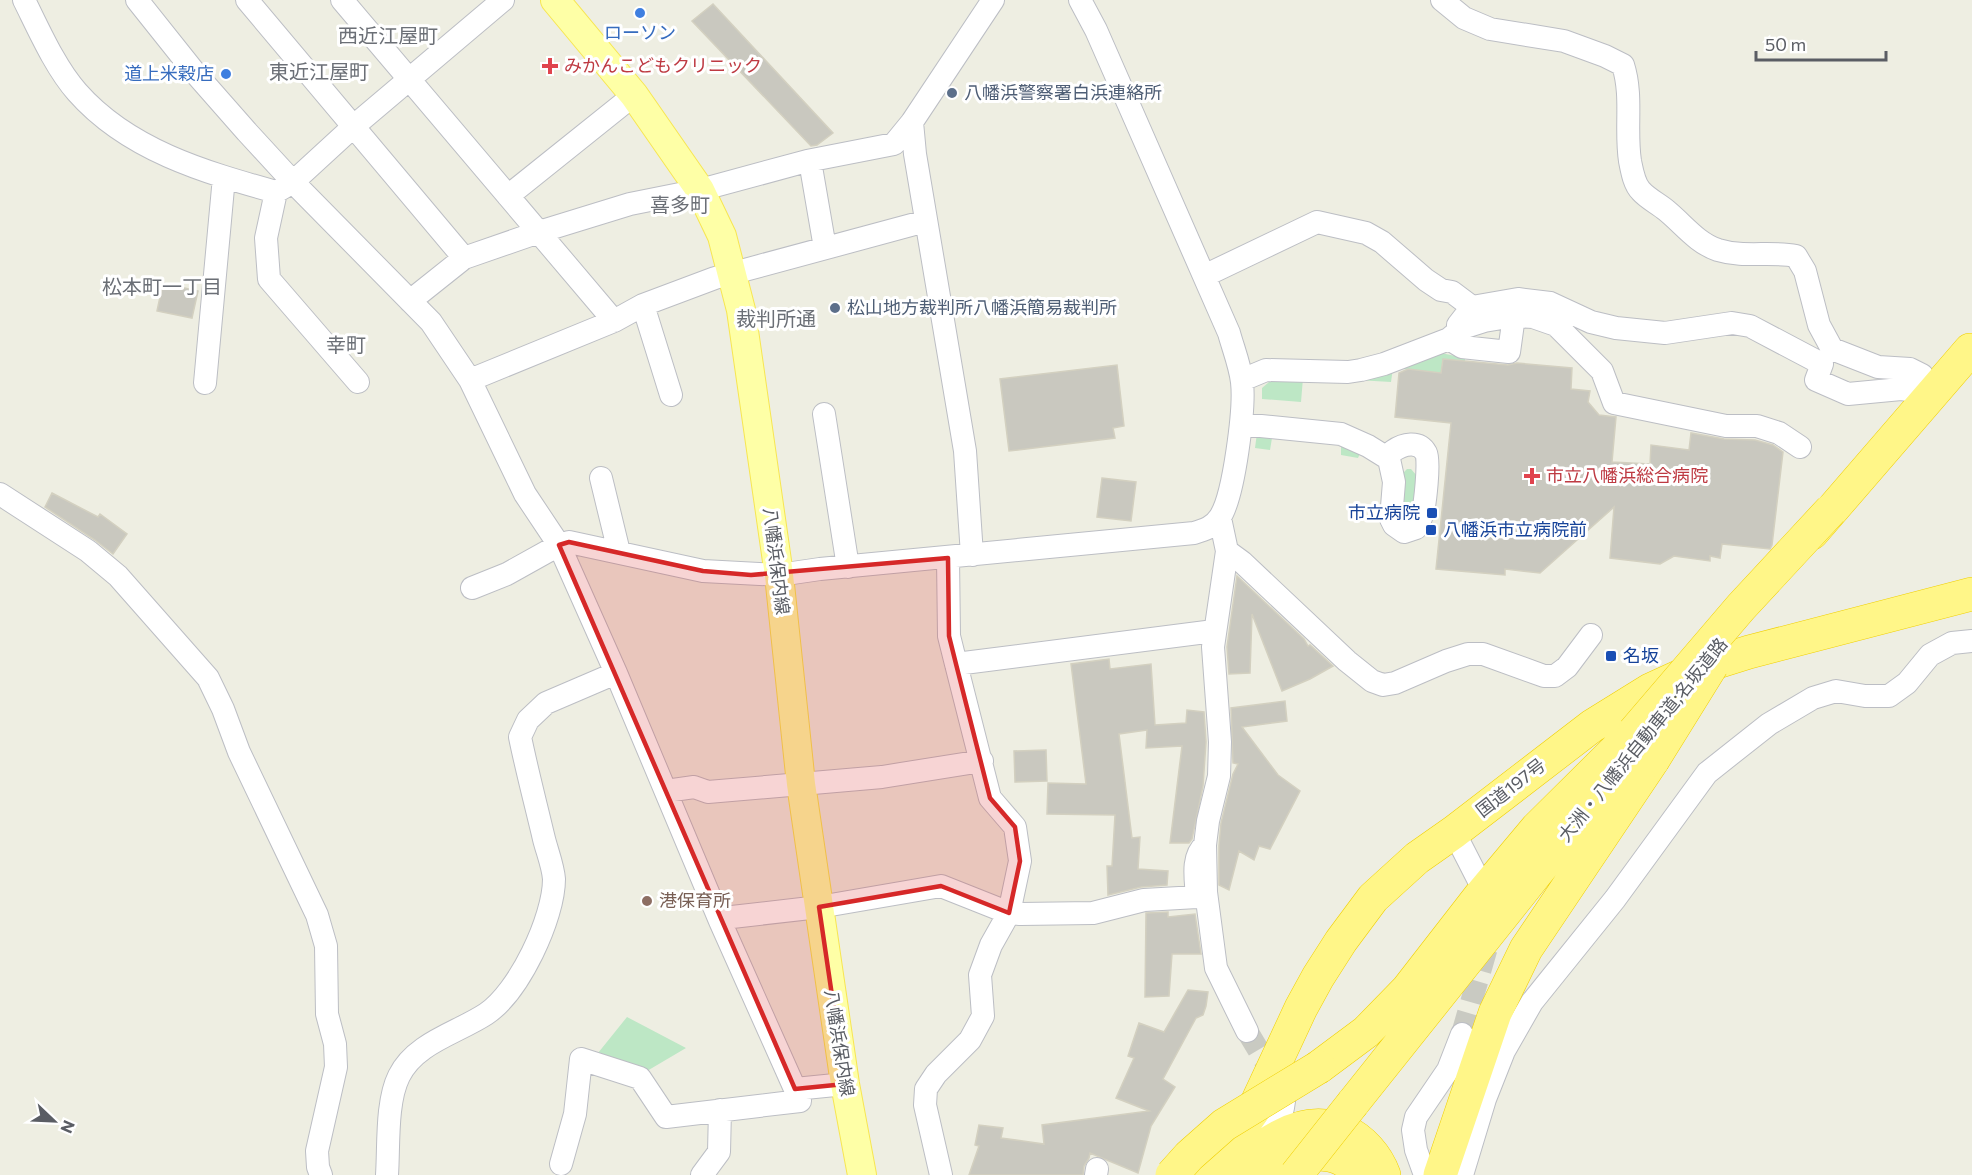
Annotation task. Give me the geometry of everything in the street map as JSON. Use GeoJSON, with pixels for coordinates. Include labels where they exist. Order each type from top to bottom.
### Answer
{"type":"FeatureCollection","features":[{"type":"Feature","properties":{"kind":"highway","name":"大洲・八幡浜自動車道;名坂道路"},"geometry":{"type":"LineString","coordinates":[[1296,1175],[1322,1131],[1353,1103],[1642,746],[1738,623],[1831,510],[1970,350]]}},
{"type":"Feature","properties":{"kind":"highway"},"geometry":{"type":"LineString","coordinates":[[1440,1175],[1495,1013],[1526,949],[1642,746],[1741,607],[1831,510]]}},
{"type":"Feature","properties":{"kind":"highway","name":"国道197号"},"geometry":{"type":"LineString","coordinates":[[1197,1175],[1234,1138],[1253,1111],[1301,1008],[1341,941],[1373,898],[1417,858],[1593,726],[1650,690],[1698,668],[1749,652],[1972,594]]}},
{"type":"Feature","properties":{"kind":"highway"},"geometry":{"type":"LineString","coordinates":[[1172,1175],[1189,1156],[1224,1125],[1319,1067],[1366,1032],[1407,990],[1480,896],[1537,828],[1642,746]]}},
{"type":"Feature","properties":{"kind":"highway"},"geometry":{"type":"LineString","coordinates":[[1228,1175],[1247,1158],[1276,1138],[1301,1128],[1322,1131],[1331,1125],[1356,1136],[1372,1153],[1384,1175]]}},
{"type":"Feature","properties":{"kind":"highway"},"geometry":{"type":"LineString","coordinates":[[1265,1175],[1281,1161],[1303,1152],[1335,1155],[1350,1163],[1359,1175]]}},
{"type":"Feature","properties":{"kind":"main road","name":"八幡浜保内線"},"geometry":{"type":"LineString","coordinates":[[555,0],[634,95],[700,190],[722,236],[732,273],[741,310],[779,575],[801,784],[845,1084],[862,1175]]}},
{"type":"Feature","properties":{"kind":"street"},"geometry":{"type":"LineString","coordinates":[[24,0],[50,52],[75,91],[105,120],[140,143],[224,177],[285,187]]}},
{"type":"Feature","properties":{"kind":"street"},"geometry":{"type":"LineString","coordinates":[[137,0],[285,187],[431,322],[470,380],[525,494],[559,545],[616,673],[720,921],[800,1101],[666,1117],[640,1078],[581,1059],[576,1114],[561,1164]]}},
{"type":"Feature","properties":{"kind":"street"},"geometry":{"type":"LineString","coordinates":[[247,0],[464,258]]}},
{"type":"Feature","properties":{"kind":"street"},"geometry":{"type":"LineString","coordinates":[[342,0],[614,321]]}},
{"type":"Feature","properties":{"kind":"street"},"geometry":{"type":"LineString","coordinates":[[358,382],[269,279],[266,238],[285,187],[503,0]]}},
{"type":"Feature","properties":{"kind":"street"},"geometry":{"type":"LineString","coordinates":[[410,301],[464,258],[539,232],[630,204],[700,190],[810,161],[894,144],[912,122],[993,0]]}},
{"type":"Feature","properties":{"kind":"street"},"geometry":{"type":"LineString","coordinates":[[472,588],[507,574],[559,545],[569,542],[703,571],[779,575],[1194,534],[1211,527],[1220,518],[1228,499],[1241,417],[1242,380],[1229,333],[1096,30],[1080,0]]}},
{"type":"Feature","properties":{"kind":"street"},"geometry":{"type":"LineString","coordinates":[[1442,0],[1464,18],[1490,29],[1564,41],[1623,65],[1628,79],[1630,160],[1635,180],[1641,191],[1668,211],[1700,241],[1718,250],[1746,255],[1779,252],[1796,256],[1805,271],[1819,325],[1832,349],[1878,367],[1910,369],[1922,375],[1924,385],[1916,391],[1901,389],[1848,394],[1816,380],[1822,364],[1750,326],[1732,323],[1665,333],[1616,328],[1591,322],[1550,303],[1518,299],[1472,307],[1458,325],[1456,334],[1462,347],[1509,352],[1514,316]]}},
{"type":"Feature","properties":{"kind":"street"},"geometry":{"type":"LineString","coordinates":[[508,196],[634,95]]}},
{"type":"Feature","properties":{"kind":"street"},"geometry":{"type":"LineString","coordinates":[[912,122],[915,154],[965,451],[972,555]]}},
{"type":"Feature","properties":{"kind":"street"},"geometry":{"type":"LineString","coordinates":[[810,161],[825,248]]}},
{"type":"Feature","properties":{"kind":"street"},"geometry":{"type":"LineString","coordinates":[[205,383],[224,177]]}},
{"type":"Feature","properties":{"kind":"street"},"geometry":{"type":"LineString","coordinates":[[470,380],[614,321],[643,305],[715,278],[926,220]]}},
{"type":"Feature","properties":{"kind":"street"},"geometry":{"type":"LineString","coordinates":[[1204,276],[1317,222],[1366,233],[1382,242],[1426,280],[1441,290],[1452,292],[1472,307]]}},
{"type":"Feature","properties":{"kind":"street"},"geometry":{"type":"LineString","coordinates":[[643,305],[671,395]]}},
{"type":"Feature","properties":{"kind":"street"},"geometry":{"type":"LineString","coordinates":[[1242,380],[1266,370],[1348,372],[1361,370],[1384,364],[1484,321],[1514,316],[1533,317],[1556,325],[1602,371],[1614,403],[1726,426],[1757,426],[1779,433],[1800,447]]}},
{"type":"Feature","properties":{"kind":"street"},"geometry":{"type":"LineString","coordinates":[[824,414],[848,567]]}},
{"type":"Feature","properties":{"kind":"street"},"geometry":{"type":"LineString","coordinates":[[1241,417],[1344,421],[1410,462],[1422,516],[1416,528],[1404,532],[1390,519],[1394,482],[1389,459],[1368,446],[1341,434],[1241,417]]}},
{"type":"Feature","properties":{"kind":"street"},"geometry":{"type":"LineString","coordinates":[[1394,482],[1401,468],[1410,462]]}},
{"type":"Feature","properties":{"kind":"street"},"geometry":{"type":"LineString","coordinates":[[601,478],[619,552]]}},
{"type":"Feature","properties":{"kind":"street"},"geometry":{"type":"LineString","coordinates":[[0,494],[88,551],[118,576],[208,678],[224,709],[239,752],[317,915],[326,946],[327,1014],[335,1044],[336,1067],[317,1151],[321,1175]]}},
{"type":"Feature","properties":{"kind":"street"},"geometry":{"type":"LineString","coordinates":[[1220,518],[1227,551],[1213,646],[1220,742],[1219,765],[1205,844],[1206,892],[1216,968],[1246,1031]]}},
{"type":"Feature","properties":{"kind":"street"},"geometry":{"type":"LineString","coordinates":[[1227,551],[1347,661],[1371,681],[1383,685],[1395,684],[1468,654],[1483,654],[1544,676],[1555,676],[1567,667],[1591,635]]}},
{"type":"Feature","properties":{"kind":"street"},"geometry":{"type":"LineString","coordinates":[[941,1175],[925,1105],[926,1089],[936,1074],[970,1040],[983,1016],[981,975],[991,945],[1009,913],[1020,861],[1015,827],[990,798],[949,636],[948,558]]}},
{"type":"Feature","properties":{"kind":"street"},"geometry":{"type":"LineString","coordinates":[[956,664],[1214,632]]}},
{"type":"Feature","properties":{"kind":"street"},"geometry":{"type":"LineString","coordinates":[[1462,1175],[1496,1070],[1504,1051],[1532,1002],[1615,899],[1707,772],[1769,724],[1813,698],[1836,691],[1864,696],[1889,696],[1907,683],[1930,655],[1952,642],[1972,641]]}},
{"type":"Feature","properties":{"kind":"street"},"geometry":{"type":"LineString","coordinates":[[387,1175],[391,1096],[400,1075],[416,1053],[487,1013],[504,999],[516,983],[536,943],[550,906],[554,878],[520,737],[528,720],[546,703],[616,673]]}},
{"type":"Feature","properties":{"kind":"street"},"geometry":{"type":"LineString","coordinates":[[666,791],[694,787],[708,792],[882,777],[982,761]]}},
{"type":"Feature","properties":{"kind":"street"},"geometry":{"type":"LineString","coordinates":[[1454,832],[1478,879]]}},
{"type":"Feature","properties":{"kind":"street"},"geometry":{"type":"LineString","coordinates":[[720,921],[732,917],[819,907],[941,886],[1009,913],[1020,914],[1094,913],[1144,900],[1197,897],[1195,867],[1199,850],[1205,844]]}},
{"type":"Feature","properties":{"kind":"street"},"geometry":{"type":"LineString","coordinates":[[1425,1175],[1416,1150],[1413,1130],[1416,1117],[1448,1070],[1462,1034]]}},
{"type":"Feature","properties":{"kind":"street"},"geometry":{"type":"LineString","coordinates":[[795,1089],[845,1084]]}},
{"type":"Feature","properties":{"kind":"street"},"geometry":{"type":"LineString","coordinates":[[1234,1138],[1247,1146],[1260,1143],[1276,1128],[1283,1112],[1284,1101]]}},
{"type":"Feature","properties":{"kind":"street"},"geometry":{"type":"LineString","coordinates":[[702,1175],[719,1152],[720,1110]]}},
{"type":"Feature","properties":{"kind":"highlighted area"},"geometry":{"type":"Polygon","coordinates":[[[569,542],[703,571],[751,575],[948,558],[949,636],[990,798],[1015,827],[1020,861],[1009,913],[941,886],[819,907],[845,1084],[795,1089],[559,545],[569,542]]]}},
{"type":"Feature","properties":{"kind":"green space"},"geometry":{"type":"Polygon","coordinates":[[[1441,353],[1465,358],[1465,362],[1443,360],[1441,373],[1393,368],[1391,382],[1323,378],[1441,353]]]}},
{"type":"Feature","properties":{"kind":"green space"},"geometry":{"type":"Polygon","coordinates":[[[1275,377],[1303,378],[1301,402],[1262,399],[1262,388],[1275,377]]]}},
{"type":"Feature","properties":{"kind":"green space"},"geometry":{"type":"Polygon","coordinates":[[[1257,433],[1348,441],[1362,449],[1358,458],[1341,455],[1341,444],[1272,438],[1270,450],[1255,448],[1257,433]]]}},
{"type":"Feature","properties":{"kind":"green space"},"geometry":{"type":"Polygon","coordinates":[[[1407,469],[1411,469],[1417,476],[1413,507],[1403,511],[1402,474],[1407,469]]]}},
{"type":"Feature","properties":{"kind":"green space"},"geometry":{"type":"Polygon","coordinates":[[[627,1017],[686,1048],[647,1071],[598,1053],[627,1017]]]}},
{"type":"Feature","properties":{"kind":"building"},"geometry":{"type":"Polygon","coordinates":[[[713,4],[833,133],[817,145],[811,146],[692,21],[713,4]]]}},
{"type":"Feature","properties":{"kind":"building"},"geometry":{"type":"Polygon","coordinates":[[[163,283],[198,291],[192,318],[157,311],[163,283]]]}},
{"type":"Feature","properties":{"kind":"building"},"geometry":{"type":"Polygon","coordinates":[[[1443,359],[1572,368],[1571,389],[1590,391],[1588,402],[1599,415],[1616,417],[1612,462],[1650,464],[1651,445],[1689,450],[1691,433],[1724,439],[1755,440],[1773,445],[1783,452],[1770,549],[1722,544],[1720,558],[1710,556],[1710,561],[1674,556],[1660,564],[1610,558],[1614,507],[1540,573],[1505,569],[1505,575],[1436,569],[1451,423],[1395,417],[1399,373],[1408,369],[1441,373],[1443,359]]]}},
{"type":"Feature","properties":{"kind":"building"},"geometry":{"type":"Polygon","coordinates":[[[1117,365],[1124,426],[1113,428],[1115,438],[1009,451],[1000,379],[1117,365]]]}},
{"type":"Feature","properties":{"kind":"building"},"geometry":{"type":"Polygon","coordinates":[[[1102,478],[1136,482],[1131,521],[1097,517],[1102,478]]]}},
{"type":"Feature","properties":{"kind":"building"},"geometry":{"type":"Polygon","coordinates":[[[52,493],[98,517],[100,514],[127,534],[113,554],[45,507],[52,493]]]}},
{"type":"Feature","properties":{"kind":"building"},"geometry":{"type":"Polygon","coordinates":[[[1237,576],[1304,639],[1308,646],[1310,645],[1333,666],[1282,691],[1252,614],[1250,673],[1229,674],[1227,647],[1237,576]]]}},
{"type":"Feature","properties":{"kind":"building"},"geometry":{"type":"Polygon","coordinates":[[[1109,659],[1110,669],[1151,664],[1155,725],[1186,723],[1187,710],[1204,712],[1206,742],[1203,786],[1192,839],[1189,843],[1170,843],[1182,746],[1146,748],[1147,730],[1119,734],[1132,838],[1140,837],[1138,869],[1168,871],[1167,885],[1141,887],[1108,895],[1107,866],[1112,866],[1115,815],[1047,814],[1048,783],[1086,784],[1071,664],[1109,659]]]}},
{"type":"Feature","properties":{"kind":"building"},"geometry":{"type":"Polygon","coordinates":[[[1285,701],[1287,721],[1242,727],[1278,775],[1300,791],[1270,849],[1259,846],[1254,860],[1239,851],[1229,890],[1219,885],[1219,846],[1221,823],[1233,774],[1238,764],[1233,763],[1231,708],[1285,701]]]}},
{"type":"Feature","properties":{"kind":"building"},"geometry":{"type":"Polygon","coordinates":[[[1046,750],[1047,781],[1015,782],[1014,751],[1046,750]]]}},
{"type":"Feature","properties":{"kind":"building"},"geometry":{"type":"Polygon","coordinates":[[[1168,912],[1168,917],[1195,914],[1201,954],[1172,954],[1169,996],[1145,997],[1146,913],[1168,912]]]}},
{"type":"Feature","properties":{"kind":"building"},"geometry":{"type":"Polygon","coordinates":[[[1188,990],[1208,992],[1206,1006],[1203,1015],[1196,1018],[1163,1079],[1175,1087],[1151,1126],[1138,1173],[1090,1153],[1083,1175],[969,1175],[979,1146],[975,1145],[979,1125],[1003,1128],[1001,1138],[1044,1144],[1042,1125],[1149,1111],[1116,1098],[1134,1058],[1128,1056],[1139,1023],[1164,1032],[1188,990]]]}},
{"type":"Feature","properties":{"kind":"tunnel"},"geometry":{"type":"LineString","coordinates":[[1462,1034],[1490,937]]}},
{"type":"Feature","properties":{"kind":"tunnel"},"geometry":{"type":"LineString","coordinates":[[1247,1031],[1277,1081]]}},
{"type":"Feature","properties":{"kind":"place","name":"ローソン"},"geometry":{"type":"Point","coordinates":[640,13]}},
{"type":"Feature","properties":{"kind":"place","name":"みかんこどもクリニック"},"geometry":{"type":"Point","coordinates":[550,66]}},
{"type":"Feature","properties":{"kind":"place","name":"道上米穀店"},"geometry":{"type":"Point","coordinates":[226,74]}},
{"type":"Feature","properties":{"kind":"place","name":"八幡浜警察署白浜連絡所"},"geometry":{"type":"Point","coordinates":[952,93]}},
{"type":"Feature","properties":{"kind":"place","name":"松山地方裁判所八幡浜簡易裁判所"},"geometry":{"type":"Point","coordinates":[835,308]}},
{"type":"Feature","properties":{"kind":"place","name":"市立八幡浜総合病院"},"geometry":{"type":"Point","coordinates":[1532,476]}},
{"type":"Feature","properties":{"kind":"place","name":"市立病院"},"geometry":{"type":"Point","coordinates":[1432,513]}},
{"type":"Feature","properties":{"kind":"place","name":"八幡浜市立病院前"},"geometry":{"type":"Point","coordinates":[1431,530]}},
{"type":"Feature","properties":{"kind":"place","name":"名坂"},"geometry":{"type":"Point","coordinates":[1611,656]}},
{"type":"Feature","properties":{"kind":"place","name":"港保育所"},"geometry":{"type":"Point","coordinates":[647,901]}},
{"type":"Feature","properties":{"kind":"district","name":"西近江屋町"},"geometry":{"type":"Point","coordinates":[388,36]}},
{"type":"Feature","properties":{"kind":"district","name":"東近江屋町"},"geometry":{"type":"Point","coordinates":[319,72]}},
{"type":"Feature","properties":{"kind":"district","name":"喜多町"},"geometry":{"type":"Point","coordinates":[680,205]}},
{"type":"Feature","properties":{"kind":"district","name":"松本町一丁目"},"geometry":{"type":"Point","coordinates":[162,287]}},
{"type":"Feature","properties":{"kind":"district","name":"裁判所通"},"geometry":{"type":"Point","coordinates":[776,319]}},
{"type":"Feature","properties":{"kind":"district","name":"幸町"},"geometry":{"type":"Point","coordinates":[346,345]}}]}
